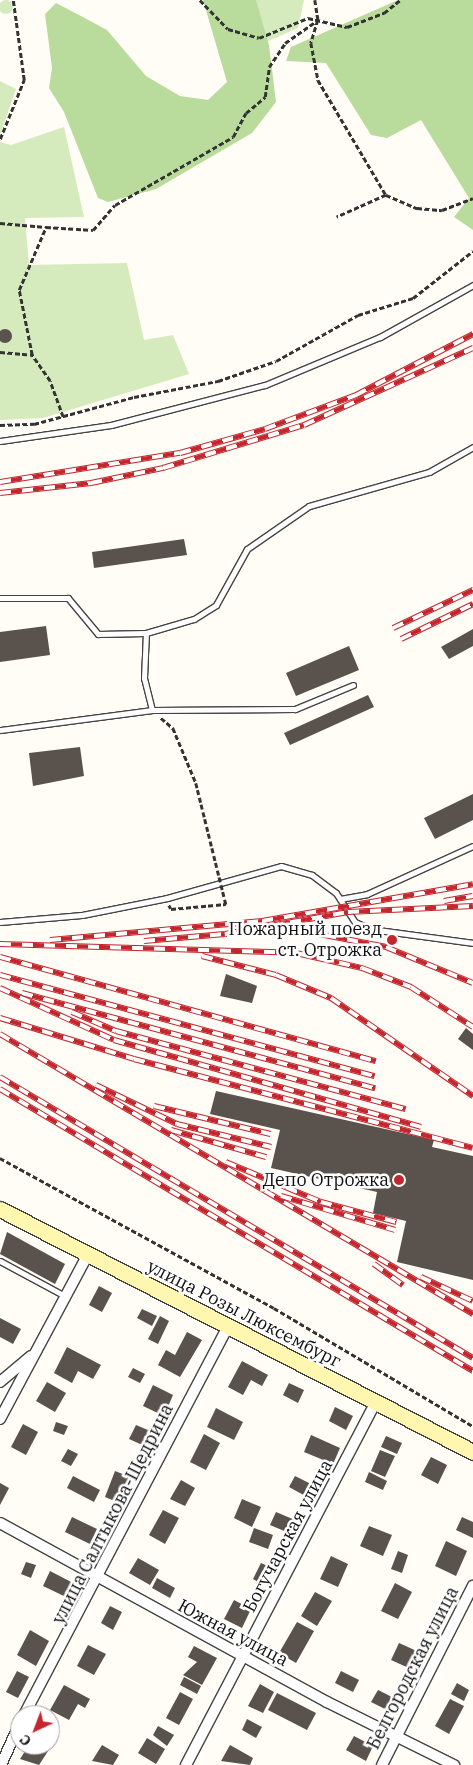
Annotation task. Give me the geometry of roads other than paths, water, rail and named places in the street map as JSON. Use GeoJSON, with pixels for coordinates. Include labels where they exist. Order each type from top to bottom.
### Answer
{"type":"FeatureCollection","features":[{"type":"Feature","properties":{"kind":"street","name":"улица Розы Люксембург"},"geometry":{"type":"LineString","coordinates":[[0,1209],[87,1256],[473,1452]]}},
{"type":"Feature","properties":{"kind":"street"},"geometry":{"type":"LineString","coordinates":[[0,1418],[87,1256]]}},
{"type":"Feature","properties":{"kind":"street","name":"улица Салтыкова-Щедрина"},"geometry":{"type":"LineString","coordinates":[[29,1705],[100,1576],[228,1327]]}},
{"type":"Feature","properties":{"kind":"street"},"geometry":{"type":"LineString","coordinates":[[0,1382],[35,1352]]}},
{"type":"Feature","properties":{"kind":"street","name":"Богучарская улица"},"geometry":{"type":"LineString","coordinates":[[186,1765],[376,1402]]}},
{"type":"Feature","properties":{"kind":"street","name":"Южная улица"},"geometry":{"type":"LineString","coordinates":[[0,1523],[454,1765]]}},
{"type":"Feature","properties":{"kind":"street","name":"Белгородская улица"},"geometry":{"type":"LineString","coordinates":[[382,1765],[473,1586]]}},
{"type":"Feature","properties":{"kind":"street"},"geometry":{"type":"LineString","coordinates":[[1,1765],[10,1745]]}},
{"type":"Feature","properties":{"kind":"lane"},"geometry":{"type":"LineString","coordinates":[[0,441],[111,425],[265,385],[380,337],[473,285]]}},
{"type":"Feature","properties":{"kind":"lane"},"geometry":{"type":"LineString","coordinates":[[0,598],[68,598],[98,634],[146,633],[194,619],[216,605],[247,549],[309,506],[429,472],[473,447]]}},
{"type":"Feature","properties":{"kind":"lane"},"geometry":{"type":"LineString","coordinates":[[146,633],[144,678],[152,710]]}},
{"type":"Feature","properties":{"kind":"lane"},"geometry":{"type":"LineString","coordinates":[[0,730],[152,710],[295,709],[353,685]]}},
{"type":"Feature","properties":{"kind":"lane"},"geometry":{"type":"LineString","coordinates":[[340,899],[375,890],[473,846]]}},
{"type":"Feature","properties":{"kind":"lane"},"geometry":{"type":"LineString","coordinates":[[0,922],[82,915],[167,898],[281,866],[312,875],[340,899],[355,922],[371,929],[473,943]]}},
{"type":"Feature","properties":{"kind":"lane"},"geometry":{"type":"LineString","coordinates":[[0,1261],[65,1296]]}},
{"type":"Feature","properties":{"kind":"railway"},"geometry":{"type":"LineString","coordinates":[[0,482],[180,453],[265,429],[356,395],[473,334]]}},
{"type":"Feature","properties":{"kind":"railway"},"geometry":{"type":"LineString","coordinates":[[0,493],[91,483],[163,468],[304,425],[473,348]]}},
{"type":"Feature","properties":{"kind":"railway"},"geometry":{"type":"LineString","coordinates":[[393,628],[473,590]]}},
{"type":"Feature","properties":{"kind":"railway"},"geometry":{"type":"LineString","coordinates":[[401,639],[473,604]]}},
{"type":"Feature","properties":{"kind":"railway"},"geometry":{"type":"LineString","coordinates":[[50,940],[262,921],[473,884]]}},
{"type":"Feature","properties":{"kind":"railway"},"geometry":{"type":"LineString","coordinates":[[444,901],[473,896]]}},
{"type":"Feature","properties":{"kind":"railway"},"geometry":{"type":"LineString","coordinates":[[144,941],[225,934],[348,912],[473,906]]}},
{"type":"Feature","properties":{"kind":"railway"},"geometry":{"type":"LineString","coordinates":[[273,932],[304,931],[386,947],[473,983]]}},
{"type":"Feature","properties":{"kind":"railway"},"geometry":{"type":"LineString","coordinates":[[0,944],[296,953],[362,968],[411,987],[473,1027]]}},
{"type":"Feature","properties":{"kind":"railway"},"geometry":{"type":"LineString","coordinates":[[202,956],[276,975],[331,998],[473,1096]]}},
{"type":"Feature","properties":{"kind":"railway"},"geometry":{"type":"LineString","coordinates":[[0,957],[376,1061]]}},
{"type":"Feature","properties":{"kind":"railway"},"geometry":{"type":"LineString","coordinates":[[0,975],[375,1076]]}},
{"type":"Feature","properties":{"kind":"railway"},"geometry":{"type":"LineString","coordinates":[[0,988],[114,1040],[421,1127]]}},
{"type":"Feature","properties":{"kind":"railway"},"geometry":{"type":"LineString","coordinates":[[22,993],[375,1088]]}},
{"type":"Feature","properties":{"kind":"railway"},"geometry":{"type":"LineString","coordinates":[[72,1012],[116,1031],[406,1109]]}},
{"type":"Feature","properties":{"kind":"railway"},"geometry":{"type":"LineString","coordinates":[[0,1018],[134,1059],[473,1148]]}},
{"type":"Feature","properties":{"kind":"railway"},"geometry":{"type":"LineString","coordinates":[[0,1034],[473,1314]]}},
{"type":"Feature","properties":{"kind":"railway"},"geometry":{"type":"LineString","coordinates":[[0,1077],[473,1358]]}},
{"type":"Feature","properties":{"kind":"railway"},"geometry":{"type":"LineString","coordinates":[[96,1085],[177,1124],[271,1147]]}},
{"type":"Feature","properties":{"kind":"railway"},"geometry":{"type":"LineString","coordinates":[[0,1089],[473,1371]]}},
{"type":"Feature","properties":{"kind":"railway"},"geometry":{"type":"LineString","coordinates":[[154,1106],[271,1134]]}},
{"type":"Feature","properties":{"kind":"railway"},"geometry":{"type":"LineString","coordinates":[[171,1130],[266,1157]]}},
{"type":"Feature","properties":{"kind":"railway"},"geometry":{"type":"LineString","coordinates":[[226,1162],[321,1202],[396,1222]]}},
{"type":"Feature","properties":{"kind":"railway"},"geometry":{"type":"LineString","coordinates":[[281,1196],[395,1230]]}},
{"type":"Feature","properties":{"kind":"railway"},"geometry":{"type":"LineString","coordinates":[[374,1264],[403,1285]]}},
{"type":"Feature","properties":{"kind":"railway"},"geometry":{"type":"LineString","coordinates":[[421,1277],[473,1301]]}},
{"type":"Feature","properties":{"kind":"place","name":"Пожарный поезд ст. Отрожка"},"geometry":{"type":"Point","coordinates":[392,940]}},
{"type":"Feature","properties":{"kind":"place","name":"Депо Отрожка"},"geometry":{"type":"Point","coordinates":[399,1180]}}]}
